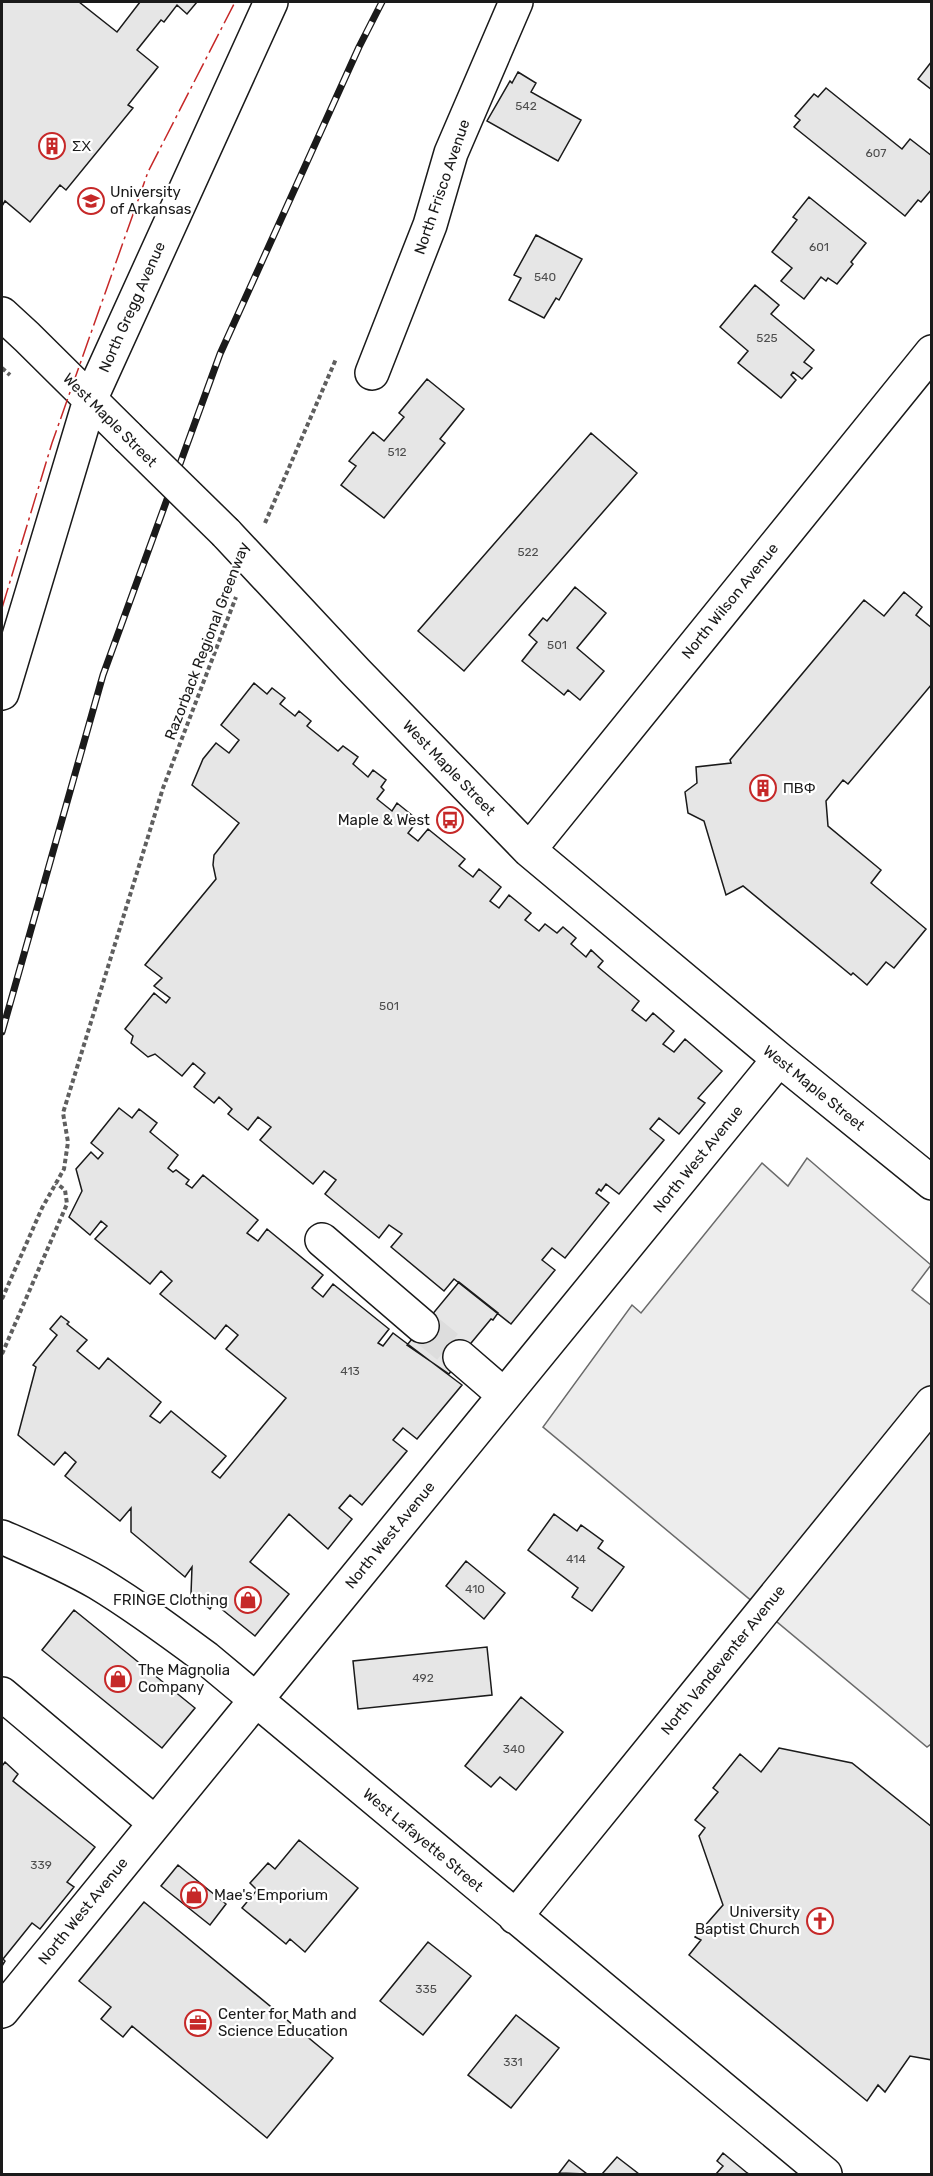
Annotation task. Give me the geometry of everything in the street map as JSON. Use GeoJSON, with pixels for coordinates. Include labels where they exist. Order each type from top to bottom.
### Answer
{"type":"FeatureCollection","features":[{"type":"Feature","properties":{"kind":"street","name":"North Gregg Avenue"},"geometry":{"type":"LineString","coordinates":[[2,693],[90,400],[271,2]]}},
{"type":"Feature","properties":{"kind":"street","name":"North Frisco Avenue"},"geometry":{"type":"LineString","coordinates":[[372,373],[430,225],[451,153],[516,2]]}},
{"type":"Feature","properties":{"kind":"street","name":"West Maple Street"},"geometry":{"type":"LineString","coordinates":[[2,314],[226,533],[356,672],[529,850],[779,1059],[932,1183]]}},
{"type":"Feature","properties":{"kind":"street","name":"North Wilson Avenue"},"geometry":{"type":"LineString","coordinates":[[529,850],[932,352]]}},
{"type":"Feature","properties":{"kind":"street","name":"North West Avenue"},"geometry":{"type":"LineString","coordinates":[[2,2011],[779,1059]]}},
{"type":"Feature","properties":{"kind":"street"},"geometry":{"type":"LineString","coordinates":[[322,1240],[422,1326]]}},
{"type":"Feature","properties":{"kind":"street"},"geometry":{"type":"LineString","coordinates":[[460,1357],[504,1395]]}},
{"type":"Feature","properties":{"kind":"street","name":"North Vandeventer Avenue"},"geometry":{"type":"LineString","coordinates":[[515,1917],[932,1403]]}},
{"type":"Feature","properties":{"kind":"street","name":"West Lafayette Street"},"geometry":{"type":"LineString","coordinates":[[2,1536],[97,1582],[206,1658],[825,2175]]}},
{"type":"Feature","properties":{"kind":"street"},"geometry":{"type":"LineString","coordinates":[[2,1695],[155,1823]]}},
{"type":"Feature","properties":{"kind":"path","name":"Razorback Regional Greenway"},"geometry":{"type":"LineString","coordinates":[[2,1299],[42,1208],[64,1169],[68,1142],[63,1113],[163,788],[250,560],[339,353]]}},
{"type":"Feature","properties":{"kind":"path"},"geometry":{"type":"LineString","coordinates":[[2,1354],[67,1204],[65,1190],[56,1183]]}},
{"type":"Feature","properties":{"kind":"shaded area"},"geometry":{"type":"Polygon","coordinates":[[[807,1158],[931,1265],[912,1290],[932,1306],[931,1744],[927,1747],[543,1427],[632,1305],[641,1313],[762,1163],[788,1186],[807,1158]]]}},
{"type":"Feature","properties":{"kind":"building","name":"ΣΧ"},"geometry":{"type":"Polygon","coordinates":[[[2,2],[79,2],[117,32],[140,2],[197,2],[187,14],[177,5],[164,22],[161,20],[137,50],[158,67],[128,105],[133,108],[66,190],[60,185],[30,222],[5,201],[2,206],[2,2]]]}},
{"type":"Feature","properties":{"kind":"building"},"geometry":{"type":"Polygon","coordinates":[[[932,61],[932,90],[918,79],[932,61]]]}},
{"type":"Feature","properties":{"kind":"building"},"geometry":{"type":"Polygon","coordinates":[[[518,72],[536,83],[531,92],[581,120],[558,161],[487,121],[510,81],[512,83],[518,72]]]}},
{"type":"Feature","properties":{"kind":"building"},"geometry":{"type":"Polygon","coordinates":[[[826,88],[902,149],[910,139],[932,156],[932,189],[921,202],[918,200],[905,216],[794,127],[800,120],[795,116],[814,94],[818,97],[826,88]]]}},
{"type":"Feature","properties":{"kind":"building"},"geometry":{"type":"Polygon","coordinates":[[[809,197],[866,243],[837,284],[828,278],[826,281],[821,277],[804,299],[781,281],[792,268],[772,252],[797,220],[793,217],[809,197]]]}},
{"type":"Feature","properties":{"kind":"building"},"geometry":{"type":"Polygon","coordinates":[[[536,235],[582,259],[559,300],[556,298],[544,318],[509,300],[521,278],[514,275],[536,235]]]}},
{"type":"Feature","properties":{"kind":"building"},"geometry":{"type":"Polygon","coordinates":[[[755,285],[779,305],[771,314],[814,350],[804,362],[812,368],[802,379],[793,372],[791,375],[796,380],[781,398],[738,363],[748,351],[720,327],[755,285]]]}},
{"type":"Feature","properties":{"kind":"building"},"geometry":{"type":"Polygon","coordinates":[[[427,379],[464,409],[440,439],[445,443],[384,518],[341,485],[356,466],[349,461],[373,432],[384,441],[404,417],[399,413],[427,379]]]}},
{"type":"Feature","properties":{"kind":"building"},"geometry":{"type":"Polygon","coordinates":[[[591,433],[637,473],[464,671],[418,631],[591,433]]]}},
{"type":"Feature","properties":{"kind":"building"},"geometry":{"type":"Polygon","coordinates":[[[575,587],[606,613],[577,648],[604,671],[580,700],[568,690],[564,695],[522,661],[537,642],[529,635],[543,618],[547,621],[575,587]]]}},
{"type":"Feature","properties":{"kind":"building","name":"ΠΒΦ"},"geometry":{"type":"Polygon","coordinates":[[[904,592],[922,607],[916,615],[932,628],[932,684],[848,784],[843,780],[826,801],[828,826],[881,870],[871,883],[926,929],[894,968],[886,962],[867,985],[853,973],[851,975],[743,886],[726,895],[704,821],[688,813],[685,792],[697,783],[696,767],[731,763],[730,760],[864,600],[884,616],[904,592]]]}},
{"type":"Feature","properties":{"kind":"building"},"geometry":{"type":"Polygon","coordinates":[[[254,683],[267,694],[272,688],[285,698],[280,704],[295,716],[299,711],[311,721],[307,726],[338,751],[343,746],[358,757],[353,764],[368,777],[373,770],[386,780],[381,787],[384,790],[377,799],[392,811],[397,803],[418,820],[408,833],[418,841],[428,829],[465,859],[459,866],[473,877],[479,869],[501,887],[490,901],[499,908],[509,895],[531,913],[525,920],[539,931],[545,924],[557,933],[563,927],[576,938],[571,944],[586,957],[591,950],[603,961],[598,967],[639,1001],[632,1010],[646,1021],[653,1013],[674,1031],[663,1044],[674,1052],[685,1039],[722,1071],[698,1098],[705,1103],[679,1134],[659,1118],[650,1129],[664,1140],[619,1194],[606,1184],[601,1191],[599,1189],[596,1193],[609,1203],[565,1258],[552,1248],[542,1260],[555,1270],[511,1324],[454,1279],[444,1291],[391,1247],[402,1234],[389,1225],[379,1238],[325,1194],[336,1180],[324,1171],[313,1184],[260,1140],[271,1127],[258,1117],[248,1130],[228,1114],[232,1109],[219,1097],[214,1103],[194,1087],[205,1073],[193,1063],[182,1076],[155,1054],[148,1057],[131,1043],[133,1036],[125,1029],[154,993],[166,1003],[170,998],[154,986],[162,978],[145,965],[216,879],[213,865],[214,855],[239,823],[192,785],[203,759],[216,743],[229,753],[239,740],[221,725],[254,683]]]}},
{"type":"Feature","properties":{"kind":"building"},"geometry":{"type":"Polygon","coordinates":[[[119,1108],[132,1118],[139,1109],[157,1123],[150,1132],[178,1155],[168,1168],[173,1172],[176,1170],[189,1180],[186,1184],[192,1188],[203,1175],[258,1220],[247,1233],[258,1241],[267,1229],[323,1275],[312,1288],[323,1297],[333,1284],[389,1329],[378,1343],[383,1346],[393,1333],[462,1385],[417,1439],[403,1428],[393,1440],[407,1451],[362,1505],[350,1495],[339,1508],[352,1519],[328,1549],[289,1514],[250,1562],[289,1594],[255,1636],[214,1603],[210,1609],[191,1594],[192,1567],[185,1577],[131,1532],[131,1508],[120,1521],[65,1476],[76,1462],[65,1452],[54,1465],[18,1435],[36,1367],[33,1365],[57,1335],[50,1329],[61,1316],[69,1322],[67,1324],[87,1340],[77,1351],[99,1369],[108,1358],[161,1402],[150,1416],[160,1423],[171,1411],[226,1456],[212,1472],[220,1478],[286,1398],[226,1349],[238,1335],[226,1325],[215,1339],[160,1294],[172,1281],[161,1271],[150,1284],[95,1239],[107,1226],[101,1221],[90,1235],[69,1217],[82,1191],[76,1169],[91,1152],[98,1159],[103,1153],[91,1143],[119,1108]]]}},
{"type":"Feature","properties":{"kind":"building"},"geometry":{"type":"Polygon","coordinates":[[[459,1282],[498,1313],[452,1366],[454,1367],[449,1374],[407,1345],[459,1282]]]}},
{"type":"Feature","properties":{"kind":"building"},"geometry":{"type":"Polygon","coordinates":[[[554,1514],[577,1531],[581,1525],[603,1541],[598,1548],[624,1567],[592,1611],[572,1597],[578,1588],[528,1550],[554,1514]]]}},
{"type":"Feature","properties":{"kind":"building"},"geometry":{"type":"Polygon","coordinates":[[[466,1561],[505,1593],[484,1619],[446,1586],[466,1561]]]}},
{"type":"Feature","properties":{"kind":"building","name":"The Magnolia Company"},"geometry":{"type":"Polygon","coordinates":[[[74,1610],[195,1708],[162,1748],[42,1650],[74,1610]]]}},
{"type":"Feature","properties":{"kind":"building"},"geometry":{"type":"Polygon","coordinates":[[[487,1647],[492,1695],[358,1709],[353,1661],[487,1647]]]}},
{"type":"Feature","properties":{"kind":"building"},"geometry":{"type":"Polygon","coordinates":[[[521,1697],[563,1732],[516,1790],[500,1777],[491,1787],[465,1766],[521,1697]]]}},
{"type":"Feature","properties":{"kind":"building","name":"University Baptist Church"},"geometry":{"type":"Polygon","coordinates":[[[779,1748],[852,1763],[932,1827],[932,2060],[910,2056],[885,2092],[878,2085],[867,2101],[689,1955],[701,1940],[695,1937],[723,1905],[699,1836],[705,1828],[695,1820],[718,1792],[713,1788],[740,1754],[761,1772],[779,1748]]]}},
{"type":"Feature","properties":{"kind":"building"},"geometry":{"type":"Polygon","coordinates":[[[5,1762],[18,1774],[13,1781],[95,1847],[67,1882],[74,1887],[40,1929],[32,1923],[3,1959],[5,1961],[2,1966],[2,1766],[5,1762]]]}},
{"type":"Feature","properties":{"kind":"building"},"geometry":{"type":"Polygon","coordinates":[[[299,1840],[358,1888],[305,1952],[290,1939],[286,1944],[242,1908],[257,1890],[250,1883],[268,1863],[275,1869],[299,1840]]]}},
{"type":"Feature","properties":{"kind":"building","name":"Mae's Emporium"},"geometry":{"type":"Polygon","coordinates":[[[178,1865],[226,1904],[210,1925],[161,1886],[178,1865]]]}},
{"type":"Feature","properties":{"kind":"building","name":"Center for Math and Science Education"},"geometry":{"type":"Polygon","coordinates":[[[144,1902],[333,2058],[267,2138],[132,2026],[123,2037],[101,2019],[111,2007],[79,1981],[144,1902]]]}},
{"type":"Feature","properties":{"kind":"building"},"geometry":{"type":"Polygon","coordinates":[[[428,1942],[471,1976],[423,2035],[380,2001],[428,1942]]]}},
{"type":"Feature","properties":{"kind":"building"},"geometry":{"type":"Polygon","coordinates":[[[516,2015],[559,2048],[511,2108],[468,2075],[516,2015]]]}},
{"type":"Feature","properties":{"kind":"building"},"geometry":{"type":"Polygon","coordinates":[[[723,2153],[749,2174],[716,2174],[723,2166],[717,2161],[723,2153]]]}},
{"type":"Feature","properties":{"kind":"building"},"geometry":{"type":"Polygon","coordinates":[[[617,2157],[639,2174],[602,2174],[617,2157]]]}},
{"type":"Feature","properties":{"kind":"building"},"geometry":{"type":"Polygon","coordinates":[[[569,2160],[587,2174],[559,2173],[569,2160]]]}},
{"type":"Feature","properties":{"kind":"tunnel"},"geometry":{"type":"LineString","coordinates":[[422,1326],[460,1357]]}},
{"type":"Feature","properties":{"kind":"railway"},"geometry":{"type":"LineString","coordinates":[[2,1032],[103,675],[220,354],[359,47],[382,2]]}},
{"type":"Feature","properties":{"kind":"power"},"geometry":{"type":"LineString","coordinates":[[2,608],[52,443],[148,172],[235,2]]}},
{"type":"Feature","properties":{"kind":"place","name":"ΣΧ"},"geometry":{"type":"Point","coordinates":[52,146]}},
{"type":"Feature","properties":{"kind":"place","name":"University of Arkansas"},"geometry":{"type":"Point","coordinates":[91,201]}},
{"type":"Feature","properties":{"kind":"place","name":"ΠΒΦ"},"geometry":{"type":"Point","coordinates":[763,788]}},
{"type":"Feature","properties":{"kind":"place","name":"Maple & West"},"geometry":{"type":"Point","coordinates":[450,820]}},
{"type":"Feature","properties":{"kind":"place","name":"FRINGE Clothing"},"geometry":{"type":"Point","coordinates":[248,1600]}},
{"type":"Feature","properties":{"kind":"place","name":"The Magnolia Company"},"geometry":{"type":"Point","coordinates":[118,1679]}},
{"type":"Feature","properties":{"kind":"place","name":"Mae's Emporium"},"geometry":{"type":"Point","coordinates":[194,1895]}},
{"type":"Feature","properties":{"kind":"place","name":"University Baptist Church"},"geometry":{"type":"Point","coordinates":[820,1921]}},
{"type":"Feature","properties":{"kind":"place","name":"Center for Math and Science Education"},"geometry":{"type":"Point","coordinates":[198,2023]}}]}
